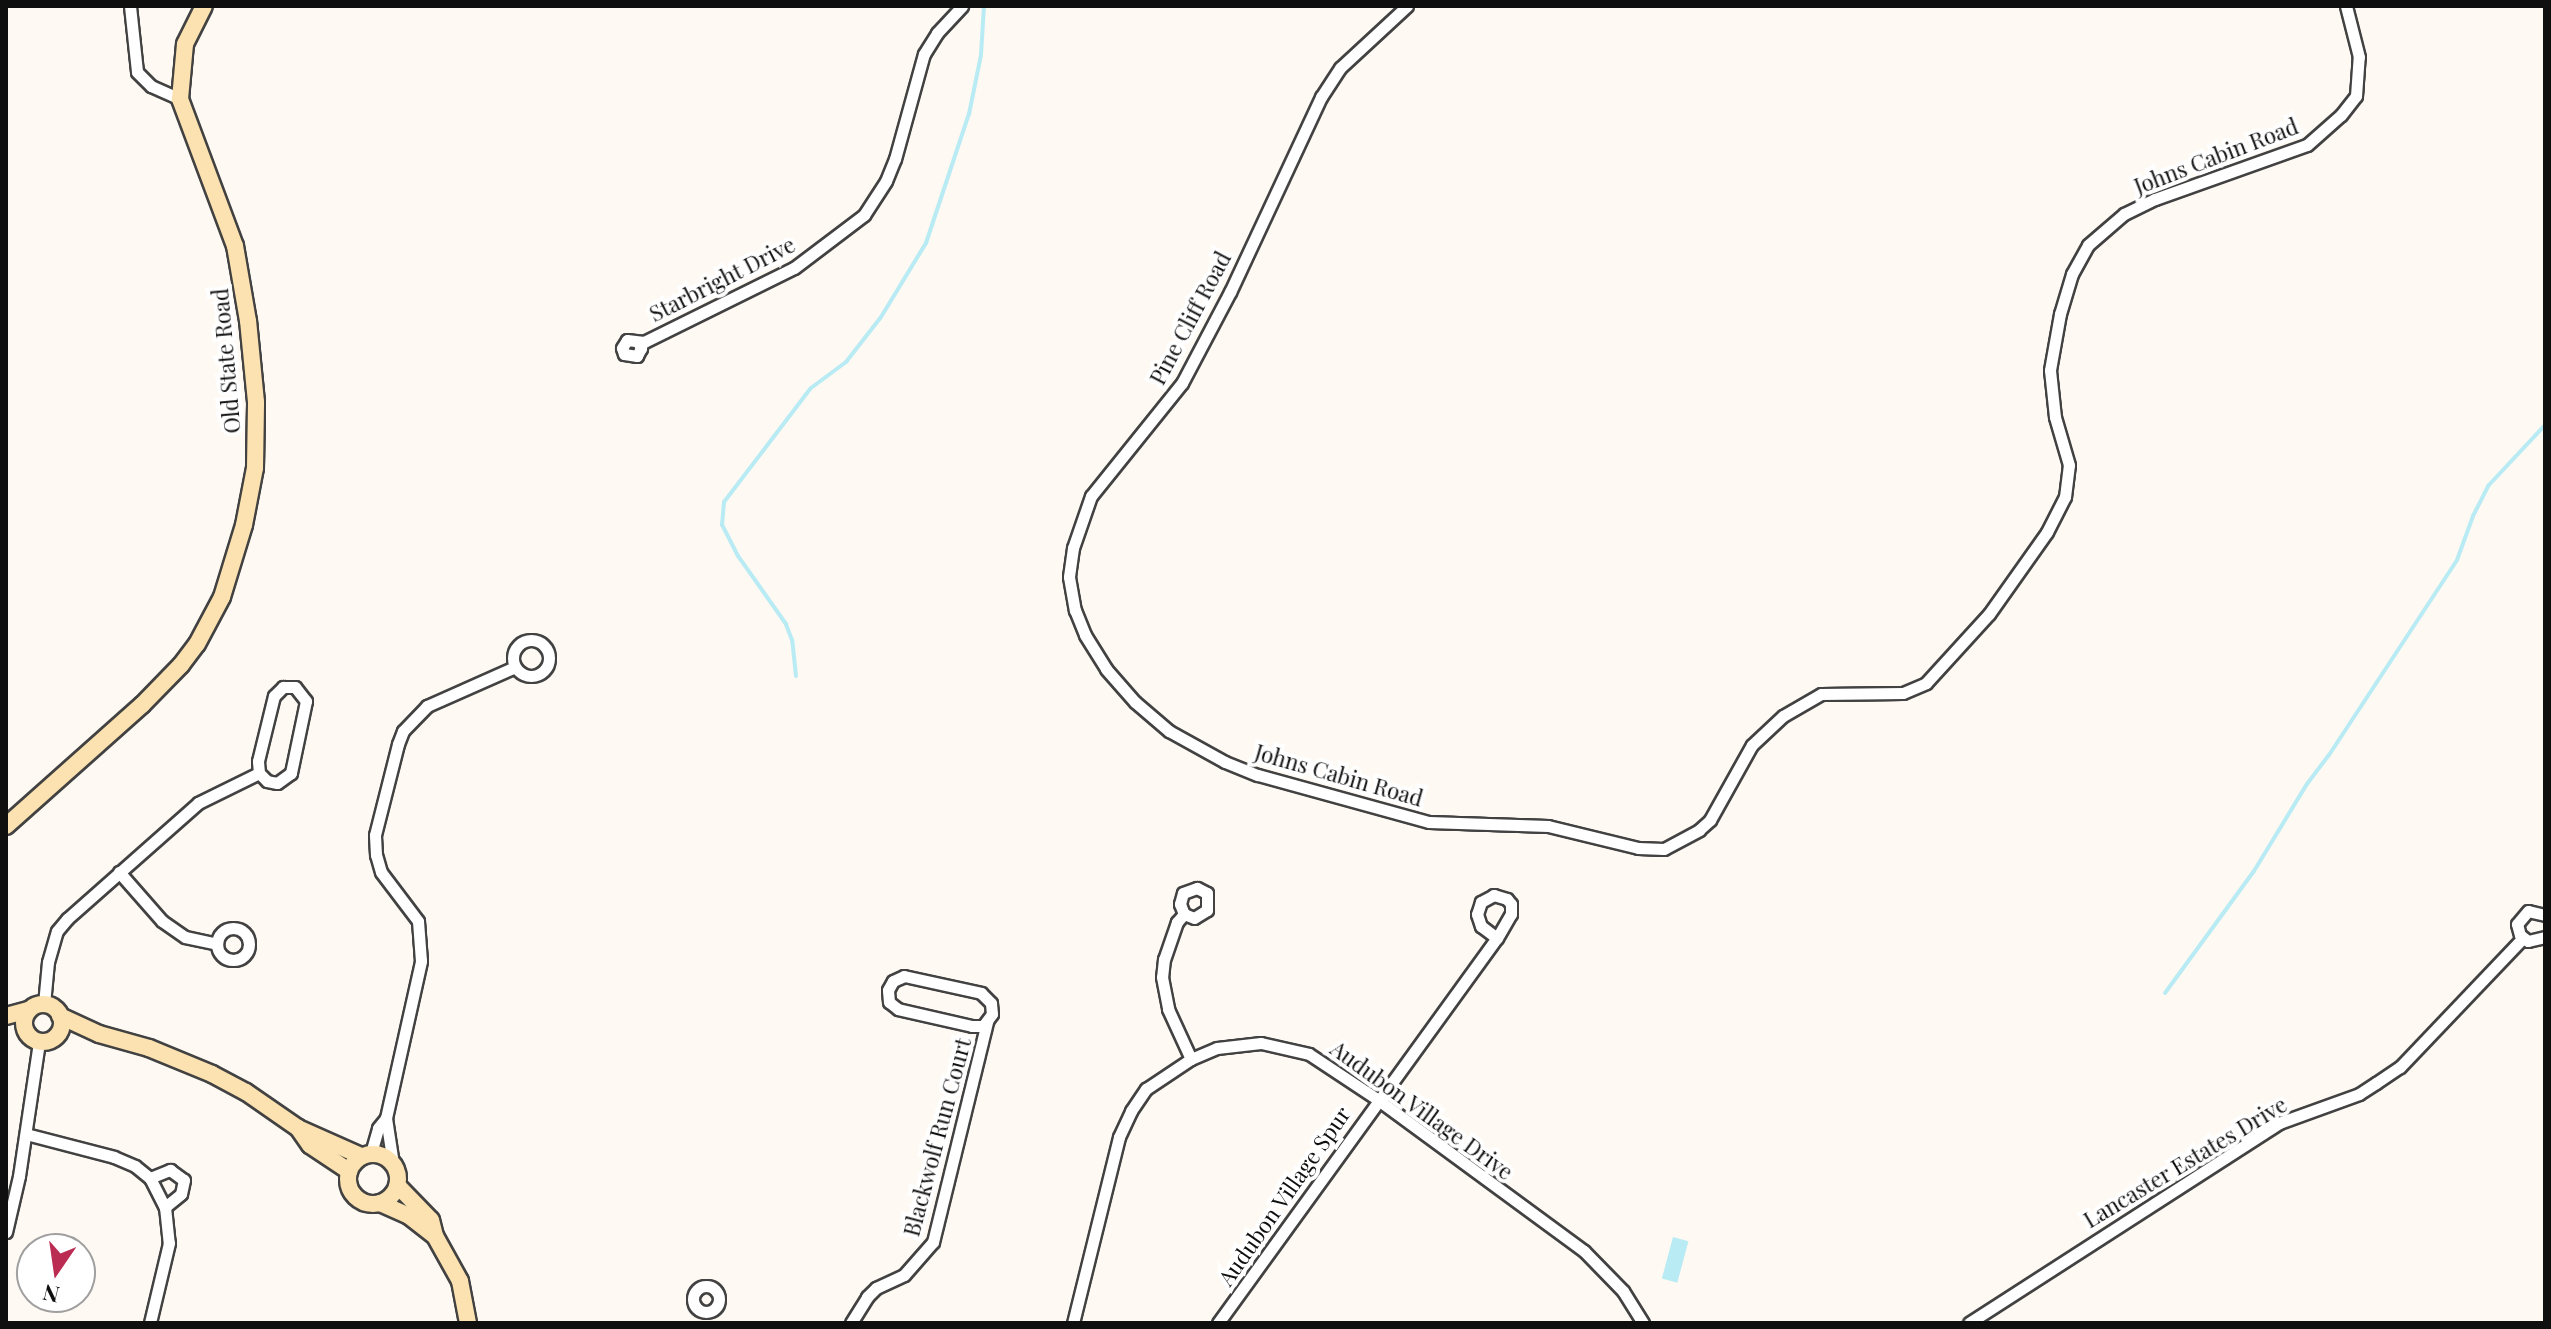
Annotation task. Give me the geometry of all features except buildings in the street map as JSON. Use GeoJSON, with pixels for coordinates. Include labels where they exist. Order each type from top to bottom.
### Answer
{"type":"FeatureCollection","features":[{"type":"Feature","properties":{"kind":"street"},"geometry":{"type":"LineString","coordinates":[[130,6],[137,72],[151,86],[180,99]]}},
{"type":"Feature","properties":{"kind":"street","name":"Old State Road"},"geometry":{"type":"LineString","coordinates":[[6,826],[142,705],[181,665],[197,644],[222,597],[244,525],[255,468],[256,402],[248,321],[231,235],[180,99],[185,44],[204,6]]}},
{"type":"Feature","properties":{"kind":"street","name":"Starbright Drive"},"geometry":{"type":"LineString","coordinates":[[638,342],[767,283],[819,252],[864,215],[886,181],[895,159],[924,54],[962,6]]}},
{"type":"Feature","properties":{"kind":"street","name":"Pine Cliff Road"},"geometry":{"type":"LineString","coordinates":[[1169,731],[1135,702],[1106,669],[1085,635],[1075,610],[1069,577],[1080,519],[1106,473],[1182,383],[1230,292],[1321,97],[1340,68],[1390,18],[1407,6]]}},
{"type":"Feature","properties":{"kind":"street","name":"Johns Cabin Road"},"geometry":{"type":"LineString","coordinates":[[1169,731],[1258,775],[1429,822],[1548,826],[1638,848],[1664,849],[1699,830],[1710,820],[1752,745],[1783,716],[1821,694],[1903,693],[1926,683],[1989,614],[2047,532],[2065,497],[2069,465],[2055,417],[2050,370],[2072,274],[2088,245],[2124,214],[2155,199],[2307,145],[2341,115],[2356,96],[2359,57],[2346,6]]}},
{"type":"Feature","properties":{"kind":"street"},"geometry":{"type":"LineString","coordinates":[[468,1323],[460,1281],[435,1236],[431,1220],[398,1186],[393,1164],[386,1118],[421,961],[418,921],[381,872],[375,835],[398,744],[408,724],[427,706],[515,667]]}},
{"type":"Feature","properties":{"kind":"street"},"geometry":{"type":"LineString","coordinates":[[283,687],[295,687],[306,701],[291,773],[277,783],[267,781],[259,773],[258,761],[274,696],[283,687]]}},
{"type":"Feature","properties":{"kind":"street"},"geometry":{"type":"LineString","coordinates":[[6,1232],[26,1134],[32,1037],[23,1021],[36,1007],[57,931],[198,803],[259,773]]}},
{"type":"Feature","properties":{"kind":"street"},"geometry":{"type":"LineString","coordinates":[[119,872],[162,921],[185,937],[217,944]]}},
{"type":"Feature","properties":{"kind":"street","name":"Lancaster Estates Drive"},"geometry":{"type":"LineString","coordinates":[[1969,1323],[2279,1123],[2349,1098],[2400,1067],[2523,938],[2517,924],[2523,914],[2534,910],[2545,915]]}},
{"type":"Feature","properties":{"kind":"street"},"geometry":{"type":"LineString","coordinates":[[1184,914],[1174,928],[1162,977],[1168,1009],[1191,1059]]}},
{"type":"Feature","properties":{"kind":"street"},"geometry":{"type":"LineString","coordinates":[[2523,938],[2534,942],[2545,937]]}},
{"type":"Feature","properties":{"kind":"street","name":"Audubon Village Spur"},"geometry":{"type":"LineString","coordinates":[[1218,1323],[1377,1099],[1497,938]]}},
{"type":"Feature","properties":{"kind":"street","name":"Blackwolf Run Court"},"geometry":{"type":"LineString","coordinates":[[851,1323],[867,1297],[904,1275],[933,1242],[993,1008],[981,993],[904,976],[889,985],[889,1002],[898,1009],[972,1026],[987,1022]]}},
{"type":"Feature","properties":{"kind":"street"},"geometry":{"type":"LineString","coordinates":[[6,1016],[36,1007],[56,1009],[60,1016],[99,1034],[149,1048],[212,1074],[298,1128],[366,1155],[381,1155],[393,1164]]}},
{"type":"Feature","properties":{"kind":"street"},"geometry":{"type":"LineString","coordinates":[[56,1037],[60,1016]]}},
{"type":"Feature","properties":{"kind":"street"},"geometry":{"type":"LineString","coordinates":[[6,1026],[32,1037],[99,1034]]}},
{"type":"Feature","properties":{"kind":"street","name":"Audubon Village Drive"},"geometry":{"type":"LineString","coordinates":[[1073,1323],[1125,1123],[1146,1089],[1191,1059],[1240,1044],[1287,1046],[1322,1062],[1377,1099],[1584,1251],[1605,1272],[1643,1323]]}},
{"type":"Feature","properties":{"kind":"street"},"geometry":{"type":"LineString","coordinates":[[386,1118],[366,1155],[349,1171],[347,1180],[355,1196],[362,1202],[380,1203],[409,1216],[435,1236]]}},
{"type":"Feature","properties":{"kind":"street"},"geometry":{"type":"LineString","coordinates":[[298,1128],[310,1145],[349,1171]]}},
{"type":"Feature","properties":{"kind":"street"},"geometry":{"type":"LineString","coordinates":[[26,1134],[114,1157],[135,1166],[150,1178],[165,1207],[169,1243],[150,1323]]}},
{"type":"Feature","properties":{"kind":"street"},"geometry":{"type":"LineString","coordinates":[[150,1178],[170,1170],[183,1177],[181,1194],[165,1207]]}},
{"type":"Feature","properties":{"kind":"street"},"geometry":{"type":"LineString","coordinates":[[380,1203],[388,1199],[398,1186]]}},
{"type":"Feature","properties":{"kind":"street"},"geometry":{"type":"LineString","coordinates":[[711,1310],[719,1323]]}},
{"type":"Feature","properties":{"kind":"water"},"geometry":{"type":"Polygon","coordinates":[[[1673,1237],[1688,1241],[1677,1283],[1662,1279],[1673,1237]]]}},
{"type":"Feature","properties":{"kind":"waterway"},"geometry":{"type":"LineString","coordinates":[[796,676],[792,640],[786,624],[738,556],[722,525],[724,502],[811,388],[846,362],[881,317],[926,243],[969,114],[981,55],[984,6]]}},
{"type":"Feature","properties":{"kind":"waterway"},"geometry":{"type":"LineString","coordinates":[[2165,993],[2254,871],[2307,784],[2457,560],[2488,486],[2545,425]]}}]}
